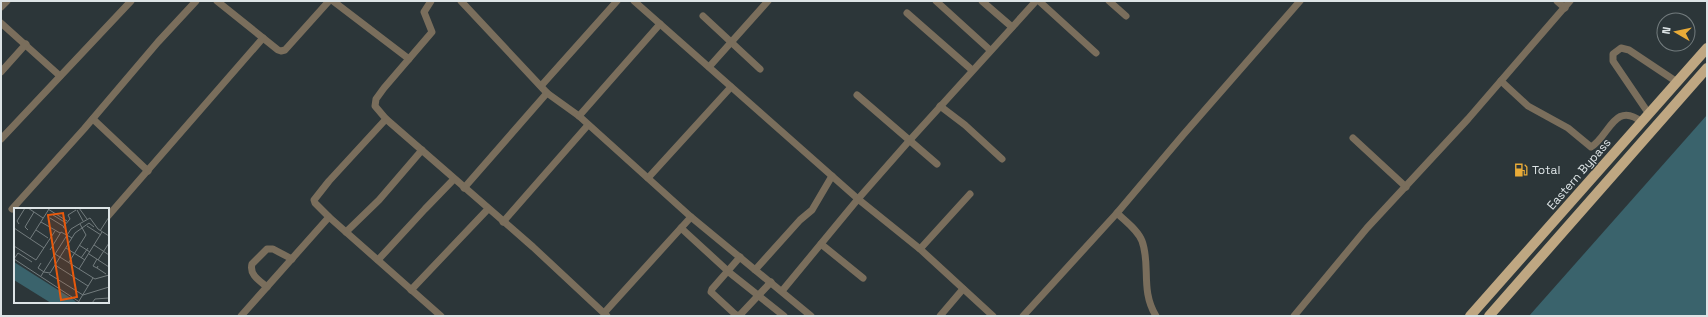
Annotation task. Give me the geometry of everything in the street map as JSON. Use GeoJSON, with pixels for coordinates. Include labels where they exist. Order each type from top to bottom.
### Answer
{"type":"FeatureCollection","features":[{"type":"Feature","properties":{"kind":"main road","name":"Eastern Bypass"},"geometry":{"type":"LineString","coordinates":[[1470,316],[1707,48]]}},
{"type":"Feature","properties":{"kind":"main road"},"geometry":{"type":"LineString","coordinates":[[1489,316],[1707,68]]}},
{"type":"Feature","properties":{"kind":"street"},"geometry":{"type":"LineString","coordinates":[[1,7],[6,1]]}},
{"type":"Feature","properties":{"kind":"street"},"geometry":{"type":"LineString","coordinates":[[1,139],[132,1]]}},
{"type":"Feature","properties":{"kind":"street"},"geometry":{"type":"LineString","coordinates":[[12,209],[93,120],[158,42],[196,1]]}},
{"type":"Feature","properties":{"kind":"street"},"geometry":{"type":"LineString","coordinates":[[217,1],[281,51],[285,50],[329,1]]}},
{"type":"Feature","properties":{"kind":"street"},"geometry":{"type":"LineString","coordinates":[[333,1],[409,59]]}},
{"type":"Feature","properties":{"kind":"street"},"geometry":{"type":"LineString","coordinates":[[431,1],[424,12],[432,32],[376,99],[375,106],[386,119],[504,222],[605,315],[692,217]]}},
{"type":"Feature","properties":{"kind":"street"},"geometry":{"type":"LineString","coordinates":[[461,1],[547,93],[579,116],[692,217],[811,316]]}},
{"type":"Feature","properties":{"kind":"street"},"geometry":{"type":"LineString","coordinates":[[541,86],[617,1]]}},
{"type":"Feature","properties":{"kind":"street"},"geometry":{"type":"LineString","coordinates":[[634,1],[858,199],[920,249],[993,316]]}},
{"type":"Feature","properties":{"kind":"street"},"geometry":{"type":"LineString","coordinates":[[709,67],[768,1]]}},
{"type":"Feature","properties":{"kind":"street"},"geometry":{"type":"LineString","coordinates":[[936,1],[990,50]]}},
{"type":"Feature","properties":{"kind":"street"},"geometry":{"type":"LineString","coordinates":[[982,1],[1012,28]]}},
{"type":"Feature","properties":{"kind":"street"},"geometry":{"type":"LineString","coordinates":[[782,291],[858,199],[972,70],[1036,1]]}},
{"type":"Feature","properties":{"kind":"street"},"geometry":{"type":"LineString","coordinates":[[1039,1],[1096,53]]}},
{"type":"Feature","properties":{"kind":"street"},"geometry":{"type":"LineString","coordinates":[[1110,1],[1126,16]]}},
{"type":"Feature","properties":{"kind":"street"},"geometry":{"type":"LineString","coordinates":[[1556,1],[1564,8]]}},
{"type":"Feature","properties":{"kind":"street"},"geometry":{"type":"LineString","coordinates":[[1294,316],[1363,234],[1501,81],[1570,1]]}},
{"type":"Feature","properties":{"kind":"street"},"geometry":{"type":"LineString","coordinates":[[1023,316],[1118,213],[1183,135],[1299,2]]}},
{"type":"Feature","properties":{"kind":"street"},"geometry":{"type":"LineString","coordinates":[[907,13],[972,70]]}},
{"type":"Feature","properties":{"kind":"street"},"geometry":{"type":"LineString","coordinates":[[703,16],[760,69]]}},
{"type":"Feature","properties":{"kind":"street"},"geometry":{"type":"LineString","coordinates":[[1,23],[60,76]]}},
{"type":"Feature","properties":{"kind":"street"},"geometry":{"type":"LineString","coordinates":[[579,116],[660,24]]}},
{"type":"Feature","properties":{"kind":"street"},"geometry":{"type":"LineString","coordinates":[[109,215],[263,38]]}},
{"type":"Feature","properties":{"kind":"street"},"geometry":{"type":"LineString","coordinates":[[1,72],[26,44]]}},
{"type":"Feature","properties":{"kind":"street"},"geometry":{"type":"LineString","coordinates":[[1646,118],[1613,61],[1613,54],[1621,48],[1629,50],[1677,82]]}},
{"type":"Feature","properties":{"kind":"street"},"geometry":{"type":"LineString","coordinates":[[1501,81],[1528,106],[1568,128],[1591,147],[1620,116],[1646,118]]}},
{"type":"Feature","properties":{"kind":"street"},"geometry":{"type":"LineString","coordinates":[[648,178],[731,87]]}},
{"type":"Feature","properties":{"kind":"street"},"geometry":{"type":"LineString","coordinates":[[464,188],[547,93]]}},
{"type":"Feature","properties":{"kind":"street"},"geometry":{"type":"LineString","coordinates":[[857,95],[937,164]]}},
{"type":"Feature","properties":{"kind":"street"},"geometry":{"type":"LineString","coordinates":[[940,106],[965,125],[1002,159]]}},
{"type":"Feature","properties":{"kind":"street"},"geometry":{"type":"LineString","coordinates":[[386,119],[315,196],[315,203],[441,316]]}},
{"type":"Feature","properties":{"kind":"street"},"geometry":{"type":"LineString","coordinates":[[93,120],[148,171]]}},
{"type":"Feature","properties":{"kind":"street"},"geometry":{"type":"LineString","coordinates":[[504,222],[588,125]]}},
{"type":"Feature","properties":{"kind":"street"},"geometry":{"type":"LineString","coordinates":[[1353,138],[1406,187]]}},
{"type":"Feature","properties":{"kind":"street"},"geometry":{"type":"LineString","coordinates":[[346,232],[379,200],[422,150]]}},
{"type":"Feature","properties":{"kind":"street"},"geometry":{"type":"LineString","coordinates":[[755,270],[800,220],[812,210],[832,176]]}},
{"type":"Feature","properties":{"kind":"street"},"geometry":{"type":"LineString","coordinates":[[378,260],[454,179]]}},
{"type":"Feature","properties":{"kind":"street"},"geometry":{"type":"LineString","coordinates":[[920,249],[970,194]]}},
{"type":"Feature","properties":{"kind":"street"},"geometry":{"type":"LineString","coordinates":[[411,290],[488,209]]}},
{"type":"Feature","properties":{"kind":"street"},"geometry":{"type":"LineString","coordinates":[[1118,213],[1142,241],[1148,298],[1156,316]]}},
{"type":"Feature","properties":{"kind":"street"},"geometry":{"type":"LineString","coordinates":[[242,316],[329,217]]}},
{"type":"Feature","properties":{"kind":"street"},"geometry":{"type":"LineString","coordinates":[[681,228],[727,271],[784,316]]}},
{"type":"Feature","properties":{"kind":"street"},"geometry":{"type":"LineString","coordinates":[[821,244],[863,278]]}},
{"type":"Feature","properties":{"kind":"street"},"geometry":{"type":"LineString","coordinates":[[267,287],[255,277],[251,271],[252,264],[267,249],[292,259]]}},
{"type":"Feature","properties":{"kind":"street"},"geometry":{"type":"LineString","coordinates":[[740,257],[711,292],[736,314],[740,315],[771,282]]}},
{"type":"Feature","properties":{"kind":"street"},"geometry":{"type":"LineString","coordinates":[[940,316],[963,289]]}},
{"type":"Feature","properties":{"kind":"shaded area"},"geometry":{"type":"Polygon","coordinates":[[[1707,115],[1707,316],[1529,316],[1707,115]]]}},
{"type":"Feature","properties":{"kind":"place","name":"Total"},"geometry":{"type":"Point","coordinates":[1521,170]}}]}
